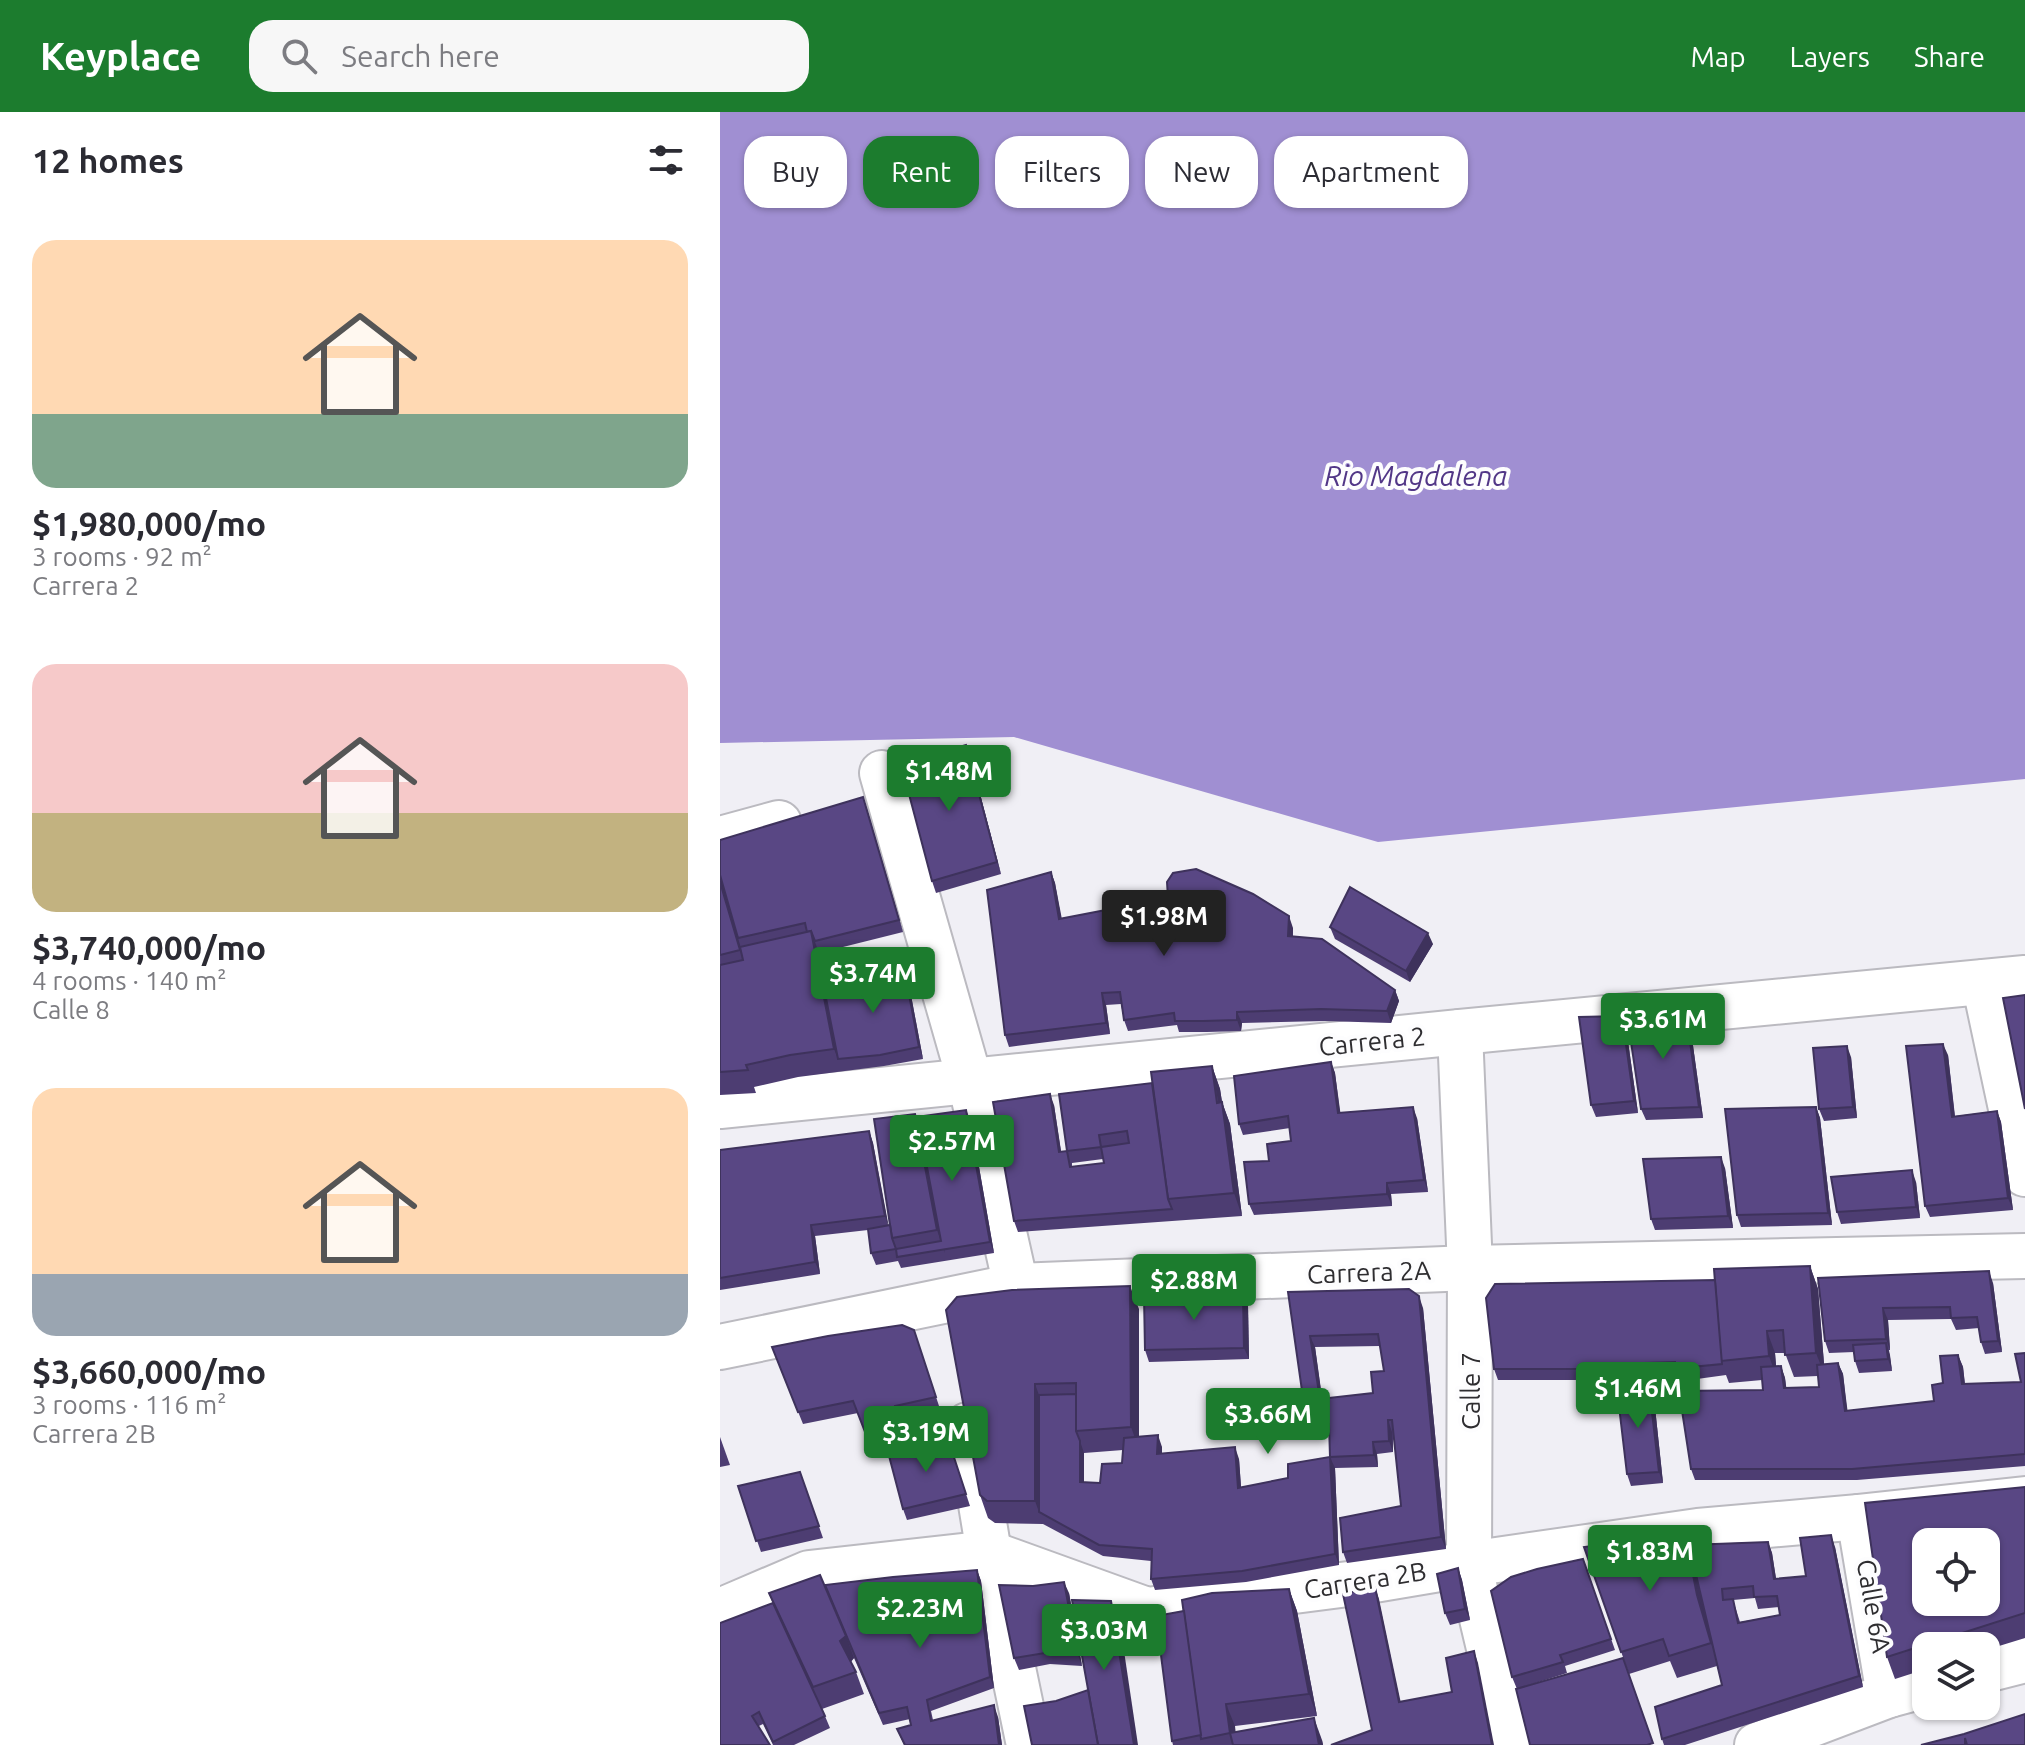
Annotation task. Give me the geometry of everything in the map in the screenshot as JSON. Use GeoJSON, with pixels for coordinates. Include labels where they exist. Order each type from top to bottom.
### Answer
{"type":"FeatureCollection","features":[{"type":"Feature","properties":{"kind":"street"},"geometry":{"type":"LineString","coordinates":[[882,773],[970,1081],[1016,1286]]}},
{"type":"Feature","properties":{"kind":"street"},"geometry":{"type":"LineString","coordinates":[[720,839],[779,823]]}},
{"type":"Feature","properties":{"kind":"street"},"geometry":{"type":"LineString","coordinates":[[2004,980],[2025,1174]]}},
{"type":"Feature","properties":{"kind":"street","name":"Carrera 2"},"geometry":{"type":"LineString","coordinates":[[720,1106],[2004,980]]}},
{"type":"Feature","properties":{"kind":"street","name":"Calle 7"},"geometry":{"type":"LineString","coordinates":[[1460,1032],[1470,1268],[1469,1564],[1512,1745]]}},
{"type":"Feature","properties":{"kind":"street","name":"Carrera 2A"},"geometry":{"type":"LineString","coordinates":[[720,1347],[1016,1286],[1470,1268],[2025,1256]]}},
{"type":"Feature","properties":{"kind":"street"},"geometry":{"type":"LineString","coordinates":[[948,1299],[955,1344]]}},
{"type":"Feature","properties":{"kind":"street"},"geometry":{"type":"LineString","coordinates":[[962,1389],[989,1553],[1029,1745]]}},
{"type":"Feature","properties":{"kind":"street","name":"Carrera 2B"},"geometry":{"type":"LineString","coordinates":[[720,1611],[809,1573],[989,1553],[1147,1610],[1356,1583],[1698,1531],[2025,1499]]}},
{"type":"Feature","properties":{"kind":"street","name":"Calle 6A"},"geometry":{"type":"LineString","coordinates":[[1859,1517],[1908,1690]]}},
{"type":"Feature","properties":{"kind":"street"},"geometry":{"type":"LineString","coordinates":[[2000,1666],[2025,1660]]}},
{"type":"Feature","properties":{"kind":"street"},"geometry":{"type":"LineString","coordinates":[[1757,1745],[1908,1690]]}},
{"type":"Feature","properties":{"kind":"water","name":"Rio Magdalena"},"geometry":{"type":"Polygon","coordinates":[[[720,112],[2025,112],[2025,779],[1378,842],[1014,737],[720,743],[720,112]]]}},
{"type":"Feature","properties":{"kind":"building"},"geometry":{"type":"Polygon","coordinates":[[[966,745],[997,862],[932,881],[901,764],[966,745]]]}},
{"type":"Feature","properties":{"kind":"building"},"geometry":{"type":"Polygon","coordinates":[[[863,797],[899,920],[815,941],[811,931],[807,932],[805,923],[738,938],[720,875],[720,840],[863,797]]]}},
{"type":"Feature","properties":{"kind":"building"},"geometry":{"type":"Polygon","coordinates":[[[1196,869],[1253,894],[1289,916],[1288,936],[1322,939],[1395,990],[1387,1011],[1321,1009],[1237,1012],[1237,1020],[1203,1021],[1175,1021],[1174,1013],[1124,1020],[1120,992],[1102,993],[1106,1023],[1005,1035],[987,890],[1051,872],[1059,919],[1168,898],[1167,882],[1173,873],[1196,869]]]}},
{"type":"Feature","properties":{"kind":"building"},"geometry":{"type":"Polygon","coordinates":[[[720,882],[740,950],[720,955],[720,882]]]}},
{"type":"Feature","properties":{"kind":"building"},"geometry":{"type":"Polygon","coordinates":[[[1350,887],[1428,933],[1406,971],[1330,927],[1350,887]]]}},
{"type":"Feature","properties":{"kind":"building"},"geometry":{"type":"Polygon","coordinates":[[[811,931],[834,1049],[746,1065],[748,1070],[720,1072],[720,965],[743,960],[740,947],[811,931]]]}},
{"type":"Feature","properties":{"kind":"building"},"geometry":{"type":"Polygon","coordinates":[[[903,963],[919,1047],[838,1059],[824,988],[865,983],[863,970],[903,963]]]}},
{"type":"Feature","properties":{"kind":"building"},"geometry":{"type":"Polygon","coordinates":[[[2025,995],[2025,1109],[2003,998],[2025,995]]]}},
{"type":"Feature","properties":{"kind":"building"},"geometry":{"type":"Polygon","coordinates":[[[1686,1012],[1699,1107],[1641,1109],[1627,1015],[1686,1012]]]}},
{"type":"Feature","properties":{"kind":"building"},"geometry":{"type":"Polygon","coordinates":[[[1622,1016],[1634,1101],[1591,1105],[1579,1017],[1622,1016]]]}},
{"type":"Feature","properties":{"kind":"building"},"geometry":{"type":"Polygon","coordinates":[[[1943,1044],[1952,1117],[1997,1111],[2008,1198],[1925,1206],[1906,1046],[1943,1044]]]}},
{"type":"Feature","properties":{"kind":"building"},"geometry":{"type":"Polygon","coordinates":[[[1847,1046],[1853,1107],[1819,1109],[1813,1048],[1847,1046]]]}},
{"type":"Feature","properties":{"kind":"building"},"geometry":{"type":"Polygon","coordinates":[[[1331,1062],[1338,1113],[1413,1107],[1424,1180],[1387,1183],[1387,1194],[1249,1204],[1244,1162],[1269,1161],[1267,1144],[1291,1141],[1288,1116],[1239,1124],[1234,1076],[1331,1062]]]}},
{"type":"Feature","properties":{"kind":"building"},"geometry":{"type":"Polygon","coordinates":[[[1212,1066],[1217,1103],[1222,1102],[1234,1193],[1168,1199],[1151,1072],[1212,1066]]]}},
{"type":"Feature","properties":{"kind":"building"},"geometry":{"type":"Polygon","coordinates":[[[1152,1083],[1172,1209],[1014,1221],[993,1102],[1050,1094],[1059,1152],[1067,1151],[1059,1094],[1152,1083]],[[1127,1131],[1099,1135],[1101,1147],[1129,1143],[1127,1131]],[[1101,1147],[1067,1151],[1070,1167],[1104,1163],[1101,1147]]]}},
{"type":"Feature","properties":{"kind":"building"},"geometry":{"type":"Polygon","coordinates":[[[1816,1107],[1828,1213],[1737,1215],[1725,1109],[1816,1107]]]}},
{"type":"Feature","properties":{"kind":"building"},"geometry":{"type":"Polygon","coordinates":[[[966,1110],[990,1242],[897,1257],[896,1249],[941,1241],[916,1117],[966,1110]]]}},
{"type":"Feature","properties":{"kind":"building"},"geometry":{"type":"Polygon","coordinates":[[[915,1114],[937,1230],[892,1238],[874,1119],[915,1114]]]}},
{"type":"Feature","properties":{"kind":"building"},"geometry":{"type":"Polygon","coordinates":[[[869,1131],[885,1216],[811,1225],[815,1262],[720,1278],[720,1150],[869,1131]]]}},
{"type":"Feature","properties":{"kind":"building"},"geometry":{"type":"Polygon","coordinates":[[[1721,1157],[1728,1216],[1651,1219],[1643,1159],[1721,1157]]]}},
{"type":"Feature","properties":{"kind":"building"},"geometry":{"type":"Polygon","coordinates":[[[1912,1170],[1916,1207],[1837,1212],[1831,1177],[1912,1170]]]}},
{"type":"Feature","properties":{"kind":"building"},"geometry":{"type":"Polygon","coordinates":[[[890,1225],[896,1249],[871,1253],[868,1229],[890,1225]]]}},
{"type":"Feature","properties":{"kind":"building"},"geometry":{"type":"Polygon","coordinates":[[[1810,1266],[1816,1353],[1785,1355],[1783,1330],[1767,1331],[1769,1356],[1721,1361],[1714,1269],[1810,1266]]]}},
{"type":"Feature","properties":{"kind":"building"},"geometry":{"type":"Polygon","coordinates":[[[1989,1271],[1998,1341],[1981,1342],[1977,1317],[1951,1318],[1950,1307],[1883,1308],[1886,1339],[1825,1341],[1818,1278],[1989,1271]]]}},
{"type":"Feature","properties":{"kind":"building"},"geometry":{"type":"Polygon","coordinates":[[[1715,1280],[1722,1364],[1692,1367],[1693,1376],[1676,1377],[1675,1362],[1615,1364],[1615,1369],[1494,1369],[1486,1298],[1495,1284],[1715,1280]]]}},
{"type":"Feature","properties":{"kind":"building"},"geometry":{"type":"Polygon","coordinates":[[[1130,1286],[1131,1427],[1076,1431],[1076,1383],[1035,1384],[1035,1501],[987,1501],[980,1495],[946,1310],[957,1297],[1012,1290],[1130,1286]]]}},
{"type":"Feature","properties":{"kind":"building"},"geometry":{"type":"Polygon","coordinates":[[[1409,1289],[1419,1296],[1441,1537],[1343,1552],[1340,1518],[1401,1506],[1392,1420],[1388,1420],[1389,1441],[1373,1442],[1374,1455],[1330,1457],[1329,1424],[1307,1426],[1288,1292],[1409,1289]],[[1378,1334],[1310,1336],[1320,1399],[1373,1393],[1371,1372],[1384,1371],[1378,1334]]]}},
{"type":"Feature","properties":{"kind":"building"},"geometry":{"type":"Polygon","coordinates":[[[1243,1294],[1244,1348],[1145,1350],[1144,1296],[1243,1294]]]}},
{"type":"Feature","properties":{"kind":"building"},"geometry":{"type":"Polygon","coordinates":[[[902,1325],[914,1330],[936,1397],[895,1406],[898,1426],[867,1437],[853,1401],[798,1412],[772,1347],[902,1325]]]}},
{"type":"Feature","properties":{"kind":"building"},"geometry":{"type":"Polygon","coordinates":[[[1886,1343],[1888,1359],[1855,1361],[1853,1345],[1886,1343]]]}},
{"type":"Feature","properties":{"kind":"building"},"geometry":{"type":"Polygon","coordinates":[[[2025,1353],[2025,1454],[1852,1469],[1691,1469],[1679,1391],[1763,1390],[1761,1367],[1781,1366],[1784,1388],[1819,1387],[1817,1365],[1838,1363],[1845,1411],[1934,1401],[1932,1385],[1943,1383],[1940,1356],[1958,1355],[1962,1384],[2021,1382],[2015,1354],[2025,1353]]]}},
{"type":"Feature","properties":{"kind":"building"},"geometry":{"type":"Polygon","coordinates":[[[1649,1387],[1659,1472],[1627,1474],[1617,1389],[1649,1387]]]}},
{"type":"Feature","properties":{"kind":"building"},"geometry":{"type":"Polygon","coordinates":[[[1076,1394],[1080,1482],[1100,1483],[1102,1464],[1122,1463],[1124,1438],[1158,1435],[1157,1454],[1235,1447],[1238,1488],[1288,1478],[1288,1464],[1330,1457],[1335,1554],[1242,1571],[1151,1579],[1152,1549],[1099,1545],[1039,1512],[1039,1395],[1076,1394]]]}},
{"type":"Feature","properties":{"kind":"building"},"geometry":{"type":"Polygon","coordinates":[[[948,1439],[966,1494],[903,1509],[888,1452],[948,1439]]]}},
{"type":"Feature","properties":{"kind":"building"},"geometry":{"type":"Polygon","coordinates":[[[800,1472],[819,1526],[756,1541],[738,1486],[800,1472]]]}},
{"type":"Feature","properties":{"kind":"building"},"geometry":{"type":"Polygon","coordinates":[[[2025,1487],[2025,1613],[1965,1632],[1912,1632],[1912,1649],[1887,1657],[1865,1503],[2025,1487]]]}},
{"type":"Feature","properties":{"kind":"building"},"geometry":{"type":"Polygon","coordinates":[[[1685,1534],[1697,1595],[1711,1643],[1669,1656],[1663,1639],[1621,1652],[1584,1547],[1685,1534]]]}},
{"type":"Feature","properties":{"kind":"building"},"geometry":{"type":"Polygon","coordinates":[[[1831,1535],[1859,1676],[1662,1739],[1655,1707],[1722,1685],[1689,1545],[1768,1542],[1774,1579],[1806,1576],[1800,1538],[1831,1535]],[[1753,1586],[1722,1589],[1723,1600],[1733,1599],[1738,1623],[1780,1615],[1777,1596],[1754,1597],[1753,1586]]]}},
{"type":"Feature","properties":{"kind":"building"},"geometry":{"type":"Polygon","coordinates":[[[1583,1559],[1611,1639],[1560,1655],[1563,1662],[1512,1677],[1491,1591],[1511,1577],[1583,1559]]]}},
{"type":"Feature","properties":{"kind":"building"},"geometry":{"type":"Polygon","coordinates":[[[1458,1568],[1465,1609],[1445,1613],[1437,1574],[1458,1568]]]}},
{"type":"Feature","properties":{"kind":"building"},"geometry":{"type":"Polygon","coordinates":[[[977,1570],[990,1677],[927,1700],[931,1721],[994,1705],[999,1745],[905,1745],[897,1729],[911,1725],[907,1707],[879,1713],[825,1585],[977,1570]]]}},
{"type":"Feature","properties":{"kind":"building"},"geometry":{"type":"Polygon","coordinates":[[[820,1575],[846,1636],[840,1641],[856,1672],[813,1687],[769,1593],[820,1575]]]}},
{"type":"Feature","properties":{"kind":"building"},"geometry":{"type":"Polygon","coordinates":[[[1064,1582],[1078,1655],[1045,1653],[1014,1658],[999,1585],[1033,1586],[1064,1582]]]}},
{"type":"Feature","properties":{"kind":"building"},"geometry":{"type":"Polygon","coordinates":[[[1375,1587],[1399,1702],[1452,1692],[1446,1658],[1474,1651],[1492,1745],[1331,1745],[1372,1730],[1343,1594],[1375,1587]]]}},
{"type":"Feature","properties":{"kind":"building"},"geometry":{"type":"Polygon","coordinates":[[[1289,1589],[1309,1694],[1226,1704],[1230,1733],[1201,1739],[1182,1600],[1212,1593],[1289,1589]]]}},
{"type":"Feature","properties":{"kind":"building"},"geometry":{"type":"Polygon","coordinates":[[[1072,1600],[1111,1601],[1134,1745],[1098,1745],[1072,1600]]]}},
{"type":"Feature","properties":{"kind":"building"},"geometry":{"type":"Polygon","coordinates":[[[773,1603],[825,1716],[773,1742],[759,1712],[752,1716],[770,1745],[720,1745],[720,1623],[773,1603]]]}},
{"type":"Feature","properties":{"kind":"building"},"geometry":{"type":"Polygon","coordinates":[[[1184,1611],[1201,1735],[1172,1741],[1156,1616],[1184,1611]]]}},
{"type":"Feature","properties":{"kind":"building"},"geometry":{"type":"Polygon","coordinates":[[[1623,1658],[1653,1743],[1530,1745],[1516,1689],[1623,1658]]]}},
{"type":"Feature","properties":{"kind":"building"},"geometry":{"type":"Polygon","coordinates":[[[1088,1690],[1098,1745],[1032,1745],[1024,1706],[1056,1701],[1088,1690]]]}},
{"type":"Feature","properties":{"kind":"building"},"geometry":{"type":"Polygon","coordinates":[[[2025,1714],[2025,1745],[1967,1745],[1965,1738],[1965,1745],[1921,1745],[1964,1734],[2025,1714]]]}},
{"type":"Feature","properties":{"kind":"building"},"geometry":{"type":"Polygon","coordinates":[[[1314,1718],[1319,1745],[1233,1745],[1230,1733],[1314,1718]]]}}]}
